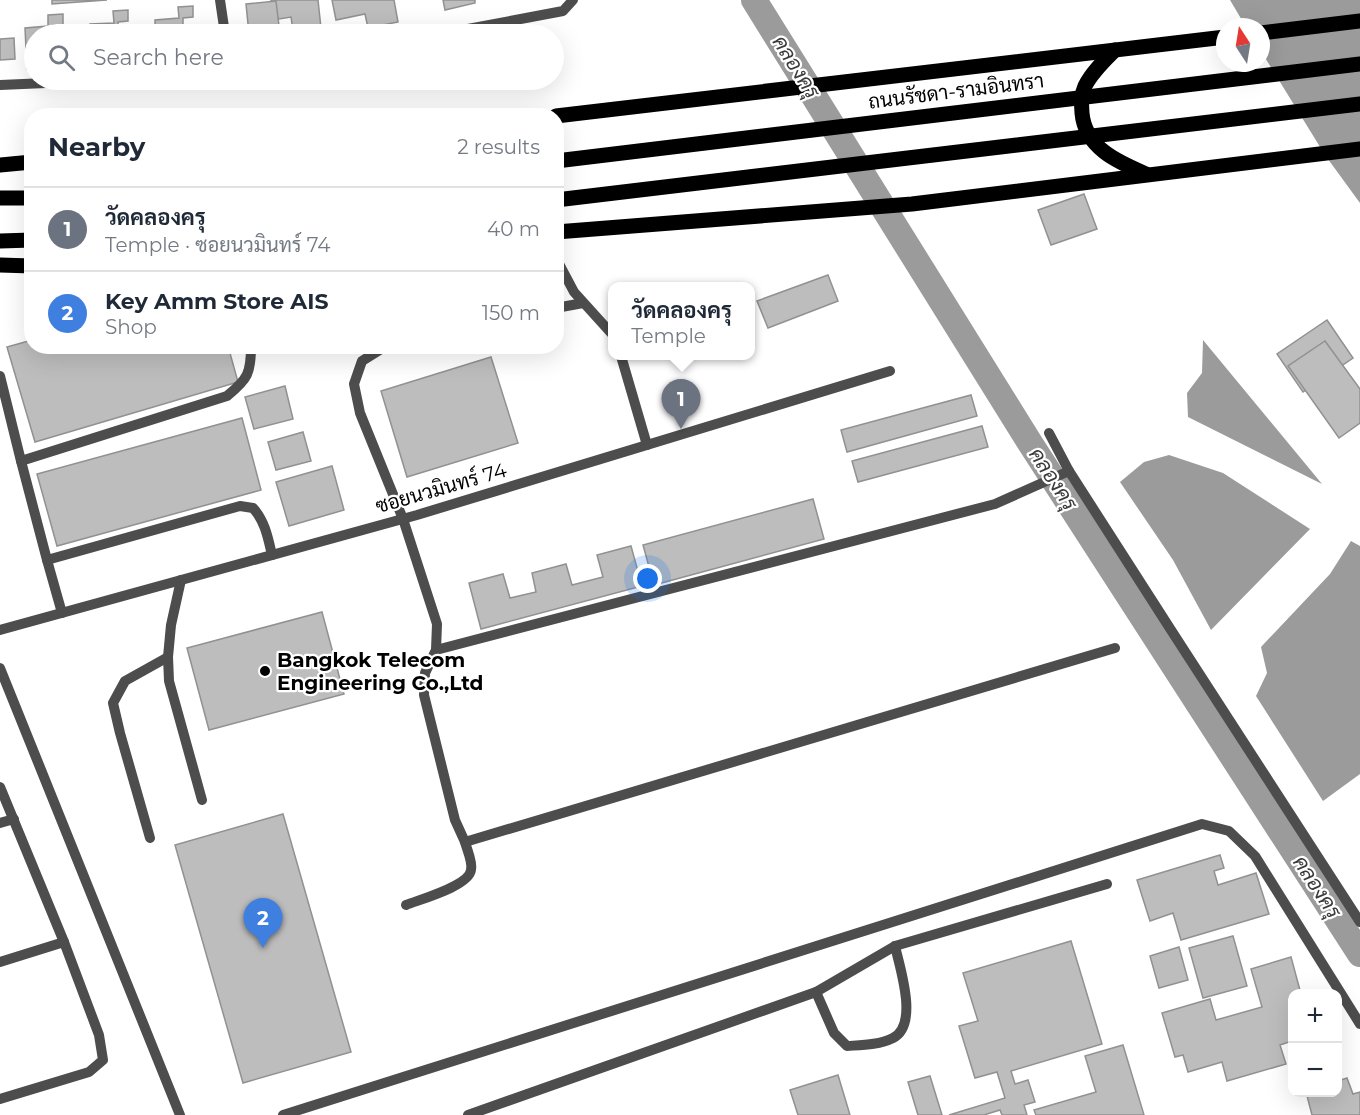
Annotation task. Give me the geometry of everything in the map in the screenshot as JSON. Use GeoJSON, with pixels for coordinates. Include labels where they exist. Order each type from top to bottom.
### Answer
{"type":"FeatureCollection","features":[{"type":"Feature","properties":{"kind":"main road"},"geometry":{"type":"LineString","coordinates":[[1270,32],[1360,21]]}},
{"type":"Feature","properties":{"kind":"main road"},"geometry":{"type":"LineString","coordinates":[[564,115],[1216,38]]}},
{"type":"Feature","properties":{"kind":"main road"},"geometry":{"type":"LineString","coordinates":[[1115,50],[1095,70],[1085,86],[1081,99],[1082,118],[1089,136],[1101,149],[1118,161],[1146,174]]}},
{"type":"Feature","properties":{"kind":"main road","name":"ถนนรัชดา-รามอินทรา"},"geometry":{"type":"LineString","coordinates":[[564,159],[1360,64]]}},
{"type":"Feature","properties":{"kind":"main road"},"geometry":{"type":"LineString","coordinates":[[564,199],[1360,104]]}},
{"type":"Feature","properties":{"kind":"main road"},"geometry":{"type":"LineString","coordinates":[[564,231],[912,204],[1360,149]]}},
{"type":"Feature","properties":{"kind":"main road"},"geometry":{"type":"LineString","coordinates":[[0,165],[24,163]]}},
{"type":"Feature","properties":{"kind":"main road"},"geometry":{"type":"LineString","coordinates":[[0,198],[24,198]]}},
{"type":"Feature","properties":{"kind":"main road"},"geometry":{"type":"LineString","coordinates":[[0,241],[24,240]]}},
{"type":"Feature","properties":{"kind":"main road"},"geometry":{"type":"LineString","coordinates":[[0,265],[24,266]]}},
{"type":"Feature","properties":{"kind":"street"},"geometry":{"type":"LineString","coordinates":[[220,0],[224,24]]}},
{"type":"Feature","properties":{"kind":"street"},"geometry":{"type":"LineString","coordinates":[[494,24],[563,11],[573,0]]}},
{"type":"Feature","properties":{"kind":"street"},"geometry":{"type":"LineString","coordinates":[[0,85],[24,84]]}},
{"type":"Feature","properties":{"kind":"street"},"geometry":{"type":"LineString","coordinates":[[564,273],[574,292],[608,330]]}},
{"type":"Feature","properties":{"kind":"street"},"geometry":{"type":"LineString","coordinates":[[564,307],[583,303]]}},
{"type":"Feature","properties":{"kind":"street"},"geometry":{"type":"LineString","coordinates":[[21,461],[226,396],[242,384],[251,368],[251,354]]}},
{"type":"Feature","properties":{"kind":"street"},"geometry":{"type":"LineString","coordinates":[[373,354],[362,361],[354,384],[360,413],[404,519],[437,624],[436,650],[425,673],[424,695],[455,820],[465,842],[472,869],[468,878],[451,888],[406,905]]}},
{"type":"Feature","properties":{"kind":"street"},"geometry":{"type":"LineString","coordinates":[[622,360],[647,445]]}},
{"type":"Feature","properties":{"kind":"street","name":"ซอยนวมินทร์ 74"},"geometry":{"type":"LineString","coordinates":[[0,630],[404,519],[890,371]]}},
{"type":"Feature","properties":{"kind":"street"},"geometry":{"type":"LineString","coordinates":[[0,376],[62,613]]}},
{"type":"Feature","properties":{"kind":"street"},"geometry":{"type":"LineString","coordinates":[[1049,433],[1066,472],[1360,922]]}},
{"type":"Feature","properties":{"kind":"street"},"geometry":{"type":"LineString","coordinates":[[436,650],[995,504],[1066,472]]}},
{"type":"Feature","properties":{"kind":"street"},"geometry":{"type":"LineString","coordinates":[[47,560],[240,506],[253,508],[260,515],[272,555]]}},
{"type":"Feature","properties":{"kind":"street"},"geometry":{"type":"LineString","coordinates":[[181,580],[171,625],[168,657],[169,681],[202,800]]}},
{"type":"Feature","properties":{"kind":"street"},"geometry":{"type":"LineString","coordinates":[[465,842],[1115,648]]}},
{"type":"Feature","properties":{"kind":"street"},"geometry":{"type":"LineString","coordinates":[[150,838],[113,703],[125,681],[168,657]]}},
{"type":"Feature","properties":{"kind":"street"},"geometry":{"type":"LineString","coordinates":[[0,668],[180,1115]]}},
{"type":"Feature","properties":{"kind":"street"},"geometry":{"type":"LineString","coordinates":[[0,787],[64,942],[99,1035],[103,1060],[89,1072],[0,1099]]}},
{"type":"Feature","properties":{"kind":"street"},"geometry":{"type":"LineString","coordinates":[[0,823],[14,819]]}},
{"type":"Feature","properties":{"kind":"street"},"geometry":{"type":"LineString","coordinates":[[283,1115],[1202,824],[1229,831],[1255,856],[1360,1024]]}},
{"type":"Feature","properties":{"kind":"street"},"geometry":{"type":"LineString","coordinates":[[468,1115],[816,992],[895,946],[1107,884]]}},
{"type":"Feature","properties":{"kind":"street"},"geometry":{"type":"LineString","coordinates":[[0,962],[64,942]]}},
{"type":"Feature","properties":{"kind":"street"},"geometry":{"type":"LineString","coordinates":[[816,992],[834,1033],[847,1046],[874,1044],[895,1037],[904,1025],[908,1007],[895,946]]}},
{"type":"Feature","properties":{"kind":"shaded area"},"geometry":{"type":"Polygon","coordinates":[[[1230,0],[1360,0],[1360,203],[1325,155],[1270,66],[1270,18],[1241,18],[1230,0]]]}},
{"type":"Feature","properties":{"kind":"shaded area"},"geometry":{"type":"Polygon","coordinates":[[[1203,340],[1322,484],[1188,417],[1187,393],[1202,373],[1203,340]]]}},
{"type":"Feature","properties":{"kind":"shaded area"},"geometry":{"type":"Polygon","coordinates":[[[1169,455],[1223,473],[1310,529],[1211,630],[1173,560],[1120,482],[1144,462],[1169,455]]]}},
{"type":"Feature","properties":{"kind":"shaded area"},"geometry":{"type":"Polygon","coordinates":[[[1351,541],[1360,546],[1360,774],[1323,801],[1256,696],[1267,673],[1261,647],[1330,574],[1351,541]]]}},
{"type":"Feature","properties":{"kind":"building"},"geometry":{"type":"Polygon","coordinates":[[[52,0],[107,0],[52,4],[52,0]]]}},
{"type":"Feature","properties":{"kind":"building"},"geometry":{"type":"Polygon","coordinates":[[[271,0],[318,0],[321,24],[292,24],[291,17],[273,20],[271,0]]]}},
{"type":"Feature","properties":{"kind":"building"},"geometry":{"type":"Polygon","coordinates":[[[332,0],[394,0],[398,22],[367,24],[365,14],[336,20],[332,0]]]}},
{"type":"Feature","properties":{"kind":"building"},"geometry":{"type":"Polygon","coordinates":[[[443,0],[475,0],[475,3],[445,10],[443,0]]]}},
{"type":"Feature","properties":{"kind":"building"},"geometry":{"type":"Polygon","coordinates":[[[276,1],[279,24],[248,24],[246,4],[276,1]]]}},
{"type":"Feature","properties":{"kind":"building"},"geometry":{"type":"Polygon","coordinates":[[[193,6],[193,17],[183,18],[183,24],[155,24],[155,20],[179,18],[178,7],[193,6]]]}},
{"type":"Feature","properties":{"kind":"building"},"geometry":{"type":"Polygon","coordinates":[[[128,10],[128,21],[118,22],[118,24],[90,24],[114,23],[113,11],[128,10]]]}},
{"type":"Feature","properties":{"kind":"building"},"geometry":{"type":"Polygon","coordinates":[[[63,14],[63,24],[48,24],[48,15],[63,14]]]}},
{"type":"Feature","properties":{"kind":"building"},"geometry":{"type":"Polygon","coordinates":[[[14,38],[15,59],[0,60],[0,39],[14,38]]]}},
{"type":"Feature","properties":{"kind":"building"},"geometry":{"type":"Polygon","coordinates":[[[1084,194],[1097,229],[1051,245],[1038,210],[1084,194]]]}},
{"type":"Feature","properties":{"kind":"building"},"geometry":{"type":"Polygon","coordinates":[[[828,275],[838,301],[768,328],[757,301],[828,275]]]}},
{"type":"Feature","properties":{"kind":"building"},"geometry":{"type":"Polygon","coordinates":[[[1327,320],[1353,358],[1303,392],[1277,354],[1327,320]]]}},
{"type":"Feature","properties":{"kind":"building"},"geometry":{"type":"Polygon","coordinates":[[[1325,341],[1360,389],[1360,423],[1339,438],[1288,366],[1325,341]]]}},
{"type":"Feature","properties":{"kind":"building"},"geometry":{"type":"Polygon","coordinates":[[[24,342],[24,354],[230,354],[238,382],[35,442],[7,347],[24,342]]]}},
{"type":"Feature","properties":{"kind":"building"},"geometry":{"type":"Polygon","coordinates":[[[491,357],[518,443],[407,477],[381,391],[491,357]]]}},
{"type":"Feature","properties":{"kind":"building"},"geometry":{"type":"Polygon","coordinates":[[[285,386],[293,419],[254,429],[245,397],[285,386]]]}},
{"type":"Feature","properties":{"kind":"building"},"geometry":{"type":"Polygon","coordinates":[[[971,395],[977,416],[847,452],[841,430],[971,395]]]}},
{"type":"Feature","properties":{"kind":"building"},"geometry":{"type":"Polygon","coordinates":[[[242,418],[261,490],[57,546],[37,474],[242,418]]]}},
{"type":"Feature","properties":{"kind":"building"},"geometry":{"type":"Polygon","coordinates":[[[982,426],[988,447],[858,482],[852,461],[982,426]]]}},
{"type":"Feature","properties":{"kind":"building"},"geometry":{"type":"Polygon","coordinates":[[[303,432],[311,461],[276,470],[268,442],[303,432]]]}},
{"type":"Feature","properties":{"kind":"building"},"geometry":{"type":"Polygon","coordinates":[[[332,466],[344,510],[289,526],[276,482],[332,466]]]}},
{"type":"Feature","properties":{"kind":"building"},"geometry":{"type":"Polygon","coordinates":[[[813,499],[824,539],[654,585],[643,545],[813,499]]]}},
{"type":"Feature","properties":{"kind":"building"},"geometry":{"type":"Polygon","coordinates":[[[631,546],[642,586],[481,629],[469,583],[503,574],[510,598],[536,592],[532,573],[566,564],[572,585],[603,577],[597,555],[631,546]]]}},
{"type":"Feature","properties":{"kind":"building","name":"Bangkok Telecom Engineering Co.,Ltd"},"geometry":{"type":"Polygon","coordinates":[[[322,612],[344,694],[209,730],[187,648],[322,612]]]}},
{"type":"Feature","properties":{"kind":"building"},"geometry":{"type":"Polygon","coordinates":[[[283,814],[351,1052],[243,1083],[175,845],[283,814]]]}},
{"type":"Feature","properties":{"kind":"building"},"geometry":{"type":"Polygon","coordinates":[[[1220,855],[1224,868],[1214,871],[1218,885],[1256,873],[1269,914],[1181,940],[1173,913],[1150,921],[1137,880],[1220,855]]]}},
{"type":"Feature","properties":{"kind":"building"},"geometry":{"type":"Polygon","coordinates":[[[1233,936],[1247,986],[1203,998],[1189,948],[1233,936]]]}},
{"type":"Feature","properties":{"kind":"building"},"geometry":{"type":"Polygon","coordinates":[[[1071,941],[1102,1044],[1011,1071],[1015,1084],[1028,1080],[1035,1102],[1024,1105],[1027,1115],[1002,1115],[1000,1110],[984,1115],[949,1115],[1005,1098],[997,1072],[975,1078],[959,1026],[978,1021],[963,973],[1071,941]]]}},
{"type":"Feature","properties":{"kind":"building"},"geometry":{"type":"Polygon","coordinates":[[[1179,947],[1188,980],[1159,988],[1150,956],[1179,947]]]}},
{"type":"Feature","properties":{"kind":"building"},"geometry":{"type":"Polygon","coordinates":[[[1291,957],[1300,989],[1288,989],[1288,1042],[1280,1045],[1286,1064],[1227,1081],[1222,1062],[1188,1072],[1183,1055],[1175,1057],[1162,1013],[1210,999],[1216,1020],[1262,1007],[1251,969],[1291,957]]]}},
{"type":"Feature","properties":{"kind":"building"},"geometry":{"type":"Polygon","coordinates":[[[1123,1045],[1144,1115],[1036,1115],[1034,1110],[1096,1092],[1085,1056],[1123,1045]]]}},
{"type":"Feature","properties":{"kind":"building"},"geometry":{"type":"Polygon","coordinates":[[[838,1075],[850,1115],[798,1115],[790,1090],[838,1075]]]}},
{"type":"Feature","properties":{"kind":"building"},"geometry":{"type":"Polygon","coordinates":[[[930,1076],[942,1115],[918,1115],[908,1082],[930,1076]]]}},
{"type":"Feature","properties":{"kind":"building"},"geometry":{"type":"Polygon","coordinates":[[[1347,1078],[1353,1094],[1360,1092],[1360,1115],[1312,1115],[1307,1097],[1342,1097],[1342,1080],[1347,1078]]]}},
{"type":"Feature","properties":{"kind":"waterway","name":"คลองครุ"},"geometry":{"type":"LineString","coordinates":[[754,0],[1030,443],[1360,954]]}},
{"type":"Feature","properties":{"kind":"place","name":"วัดคลองครุ"},"geometry":{"type":"Point","coordinates":[681,429]}},
{"type":"Feature","properties":{"kind":"place","name":"Bangkok Telecom Engineering Co.,Ltd"},"geometry":{"type":"Point","coordinates":[265,671]}},
{"type":"Feature","properties":{"kind":"place","name":"Key Amm Store AIS"},"geometry":{"type":"Point","coordinates":[263,948]}}]}
